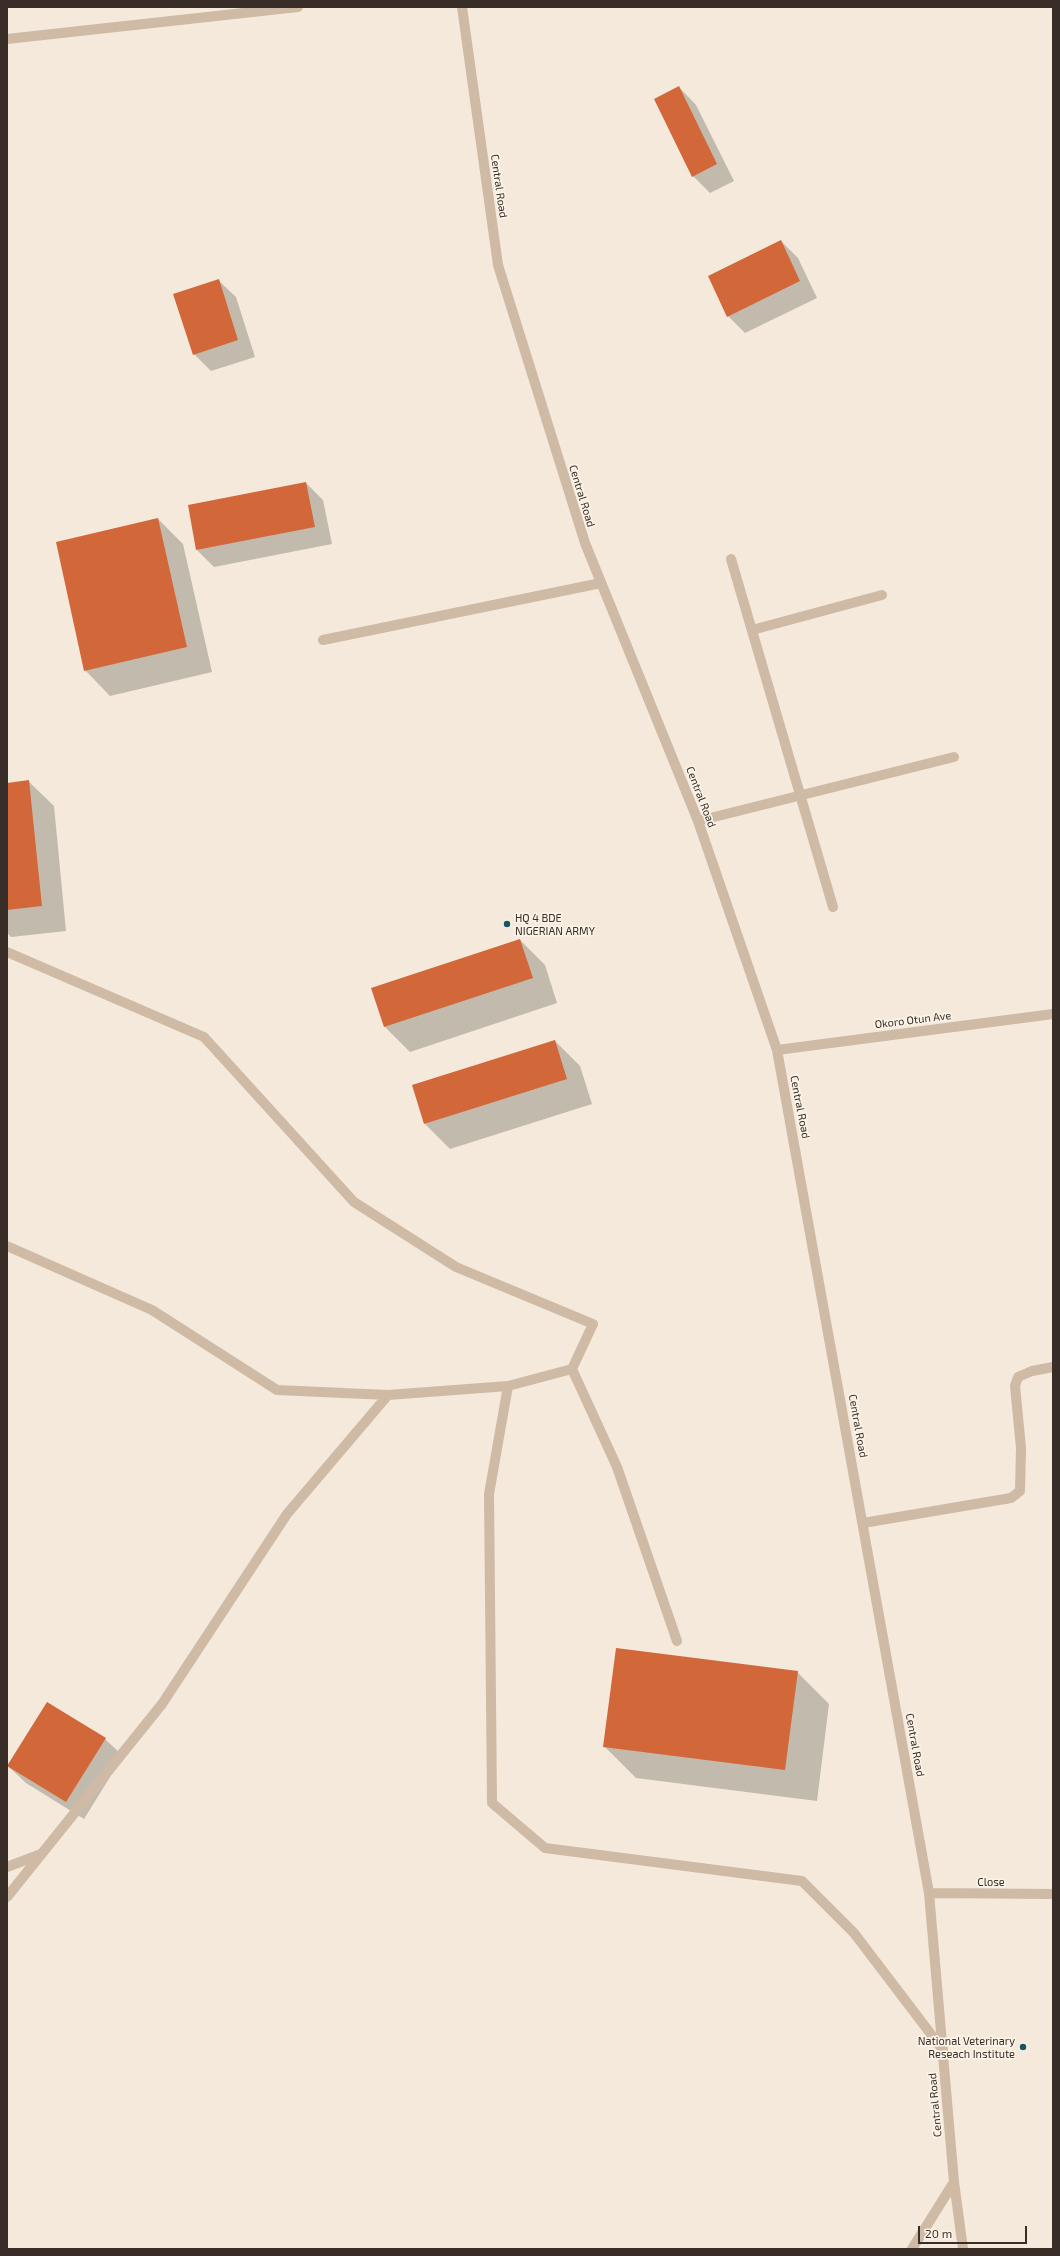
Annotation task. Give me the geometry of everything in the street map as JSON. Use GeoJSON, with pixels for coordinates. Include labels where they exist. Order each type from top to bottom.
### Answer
{"type":"FeatureCollection","features":[{"type":"Feature","properties":{"kind":"street"},"geometry":{"type":"LineString","coordinates":[[7,39],[298,7]]}},
{"type":"Feature","properties":{"kind":"street","name":"Central Road"},"geometry":{"type":"LineString","coordinates":[[462,7],[498,266],[585,544],[698,821],[777,1050],[929,1893],[954,2182],[963,2249]]}},
{"type":"Feature","properties":{"kind":"street"},"geometry":{"type":"LineString","coordinates":[[731,559],[802,796],[833,907]]}},
{"type":"Feature","properties":{"kind":"street"},"geometry":{"type":"LineString","coordinates":[[323,640],[601,583]]}},
{"type":"Feature","properties":{"kind":"street"},"geometry":{"type":"LineString","coordinates":[[752,630],[882,595]]}},
{"type":"Feature","properties":{"kind":"street"},"geometry":{"type":"LineString","coordinates":[[698,821],[954,757]]}},
{"type":"Feature","properties":{"kind":"street"},"geometry":{"type":"LineString","coordinates":[[7,952],[204,1037],[354,1202],[456,1267],[593,1324],[572,1369],[617,1467],[677,1641]]}},
{"type":"Feature","properties":{"kind":"street","name":"Okoro Otun Ave"},"geometry":{"type":"LineString","coordinates":[[777,1050],[1053,1014]]}},
{"type":"Feature","properties":{"kind":"street"},"geometry":{"type":"LineString","coordinates":[[7,1246],[152,1310],[277,1390],[388,1395],[508,1386],[572,1369]]}},
{"type":"Feature","properties":{"kind":"street"},"geometry":{"type":"LineString","coordinates":[[863,1523],[1011,1498],[1020,1491],[1021,1448],[1015,1386],[1018,1377],[1032,1371],[1053,1367]]}},
{"type":"Feature","properties":{"kind":"street"},"geometry":{"type":"LineString","coordinates":[[508,1386],[489,1494],[492,1803],[545,1848],[802,1881],[854,1933],[942,2050]]}},
{"type":"Feature","properties":{"kind":"street"},"geometry":{"type":"LineString","coordinates":[[7,1898],[162,1704],[288,1514],[388,1395]]}},
{"type":"Feature","properties":{"kind":"street"},"geometry":{"type":"LineString","coordinates":[[7,1867],[43,1853]]}},
{"type":"Feature","properties":{"kind":"street","name":"Close"},"geometry":{"type":"LineString","coordinates":[[929,1893],[1053,1894]]}},
{"type":"Feature","properties":{"kind":"street"},"geometry":{"type":"LineString","coordinates":[[912,2249],[954,2182]]}},
{"type":"Feature","properties":{"kind":"building"},"geometry":{"type":"Polygon","coordinates":[[[679,86],[717,164],[692,177],[654,99],[679,86]]]}},
{"type":"Feature","properties":{"kind":"building"},"geometry":{"type":"Polygon","coordinates":[[[781,240],[800,281],[727,317],[708,276],[781,240]]]}},
{"type":"Feature","properties":{"kind":"building"},"geometry":{"type":"Polygon","coordinates":[[[219,279],[238,340],[193,355],[173,294],[219,279]]]}},
{"type":"Feature","properties":{"kind":"building"},"geometry":{"type":"Polygon","coordinates":[[[306,482],[315,527],[196,550],[188,505],[306,482]]]}},
{"type":"Feature","properties":{"kind":"building"},"geometry":{"type":"Polygon","coordinates":[[[158,518],[187,647],[84,671],[56,542],[158,518]]]}},
{"type":"Feature","properties":{"kind":"building"},"geometry":{"type":"Polygon","coordinates":[[[29,780],[42,906],[7,910],[7,783],[29,780]]]}},
{"type":"Feature","properties":{"kind":"building"},"geometry":{"type":"Polygon","coordinates":[[[520,939],[533,978],[384,1027],[371,988],[520,939]]]}},
{"type":"Feature","properties":{"kind":"building"},"geometry":{"type":"Polygon","coordinates":[[[555,1040],[567,1079],[424,1124],[412,1085],[555,1040]]]}},
{"type":"Feature","properties":{"kind":"building"},"geometry":{"type":"Polygon","coordinates":[[[616,1648],[798,1671],[785,1770],[603,1747],[616,1648]]]}},
{"type":"Feature","properties":{"kind":"building"},"geometry":{"type":"Polygon","coordinates":[[[47,1702],[106,1738],[66,1802],[7,1766],[47,1702]]]}},
{"type":"Feature","properties":{"kind":"place","name":"HQ 4 BDE NIGERIAN ARMY"},"geometry":{"type":"Point","coordinates":[507,924]}},
{"type":"Feature","properties":{"kind":"place","name":"National Veterinary Reseach Institute"},"geometry":{"type":"Point","coordinates":[1023,2047]}}]}
